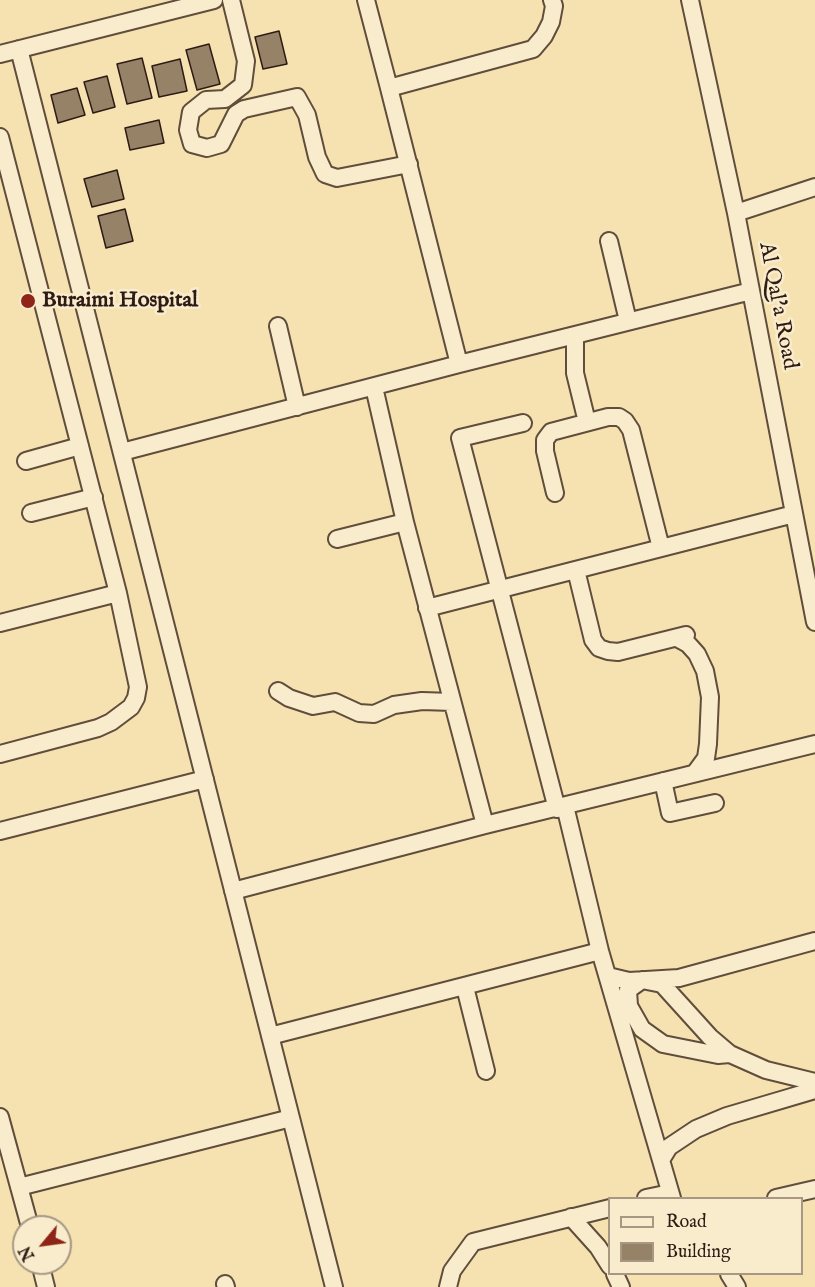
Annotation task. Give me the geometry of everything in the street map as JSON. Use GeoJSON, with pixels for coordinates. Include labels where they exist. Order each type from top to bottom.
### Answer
{"type":"FeatureCollection","features":[{"type":"Feature","properties":{"kind":"street"},"geometry":{"type":"LineString","coordinates":[[0,54],[184,4],[214,0]]}},
{"type":"Feature","properties":{"kind":"street"},"geometry":{"type":"LineString","coordinates":[[231,0],[246,61],[243,85],[225,99],[206,100],[191,112],[188,130],[192,144],[207,148],[221,144],[236,114],[297,97],[307,115],[317,157],[325,174],[337,178],[409,164]]}},
{"type":"Feature","properties":{"kind":"street"},"geometry":{"type":"LineString","coordinates":[[366,0],[459,364]]}},
{"type":"Feature","properties":{"kind":"street"},"geometry":{"type":"LineString","coordinates":[[389,88],[533,49],[544,36],[551,22],[554,6],[552,0]]}},
{"type":"Feature","properties":{"kind":"street","name":"Al Qal'a Road"},"geometry":{"type":"LineString","coordinates":[[690,0],[736,213],[815,622]]}},
{"type":"Feature","properties":{"kind":"street"},"geometry":{"type":"LineString","coordinates":[[19,49],[333,1287]]}},
{"type":"Feature","properties":{"kind":"street"},"geometry":{"type":"LineString","coordinates":[[0,137],[94,497],[138,687],[131,707],[111,722],[84,734],[0,754]]}},
{"type":"Feature","properties":{"kind":"street"},"geometry":{"type":"LineString","coordinates":[[736,213],[815,186]]}},
{"type":"Feature","properties":{"kind":"street"},"geometry":{"type":"LineString","coordinates":[[609,241],[628,321]]}},
{"type":"Feature","properties":{"kind":"street"},"geometry":{"type":"LineString","coordinates":[[122,452],[751,291]]}},
{"type":"Feature","properties":{"kind":"street"},"geometry":{"type":"LineString","coordinates":[[278,326],[297,407]]}},
{"type":"Feature","properties":{"kind":"street"},"geometry":{"type":"LineString","coordinates":[[575,335],[575,373],[587,422]]}},
{"type":"Feature","properties":{"kind":"street"},"geometry":{"type":"LineString","coordinates":[[374,387],[405,522],[485,825]]}},
{"type":"Feature","properties":{"kind":"street"},"geometry":{"type":"LineString","coordinates":[[555,493],[545,451],[545,440],[551,432],[608,417],[619,417],[631,430],[661,548]]}},
{"type":"Feature","properties":{"kind":"street"},"geometry":{"type":"LineString","coordinates":[[523,423],[460,438],[600,951],[671,1196]]}},
{"type":"Feature","properties":{"kind":"street"},"geometry":{"type":"LineString","coordinates":[[26,461],[80,446]]}},
{"type":"Feature","properties":{"kind":"street"},"geometry":{"type":"LineString","coordinates":[[32,513],[94,497]]}},
{"type":"Feature","properties":{"kind":"street"},"geometry":{"type":"LineString","coordinates":[[427,608],[794,514]]}},
{"type":"Feature","properties":{"kind":"street"},"geometry":{"type":"LineString","coordinates":[[337,539],[405,522]]}},
{"type":"Feature","properties":{"kind":"street"},"geometry":{"type":"LineString","coordinates":[[576,570],[593,640],[599,648],[618,652],[681,636],[697,654],[705,671],[710,697],[706,758],[695,773]]}},
{"type":"Feature","properties":{"kind":"street"},"geometry":{"type":"LineString","coordinates":[[0,623],[118,593]]}},
{"type":"Feature","properties":{"kind":"street"},"geometry":{"type":"LineString","coordinates":[[278,691],[289,698],[313,706],[335,702],[359,713],[374,714],[394,705],[422,701],[452,702]]}},
{"type":"Feature","properties":{"kind":"street"},"geometry":{"type":"LineString","coordinates":[[233,891],[485,825],[815,744]]}},
{"type":"Feature","properties":{"kind":"street"},"geometry":{"type":"LineString","coordinates":[[0,831],[205,778]]}},
{"type":"Feature","properties":{"kind":"street"},"geometry":{"type":"LineString","coordinates":[[663,781],[670,813],[715,803]]}},
{"type":"Feature","properties":{"kind":"street"},"geometry":{"type":"LineString","coordinates":[[608,976],[629,981],[679,978],[815,940]]}},
{"type":"Feature","properties":{"kind":"street"},"geometry":{"type":"LineString","coordinates":[[270,1036],[600,951]]}},
{"type":"Feature","properties":{"kind":"street"},"geometry":{"type":"LineString","coordinates":[[730,1054],[718,1055],[663,1044],[642,1029],[629,1006],[628,990],[642,980],[663,984],[710,1037],[730,1054],[766,1070],[815,1082]]}},
{"type":"Feature","properties":{"kind":"street"},"geometry":{"type":"LineString","coordinates":[[465,987],[486,1071]]}},
{"type":"Feature","properties":{"kind":"street"},"geometry":{"type":"LineString","coordinates":[[661,1160],[669,1147],[696,1129],[727,1116],[815,1090]]}},
{"type":"Feature","properties":{"kind":"street"},"geometry":{"type":"LineString","coordinates":[[0,1117],[27,1215]]}},
{"type":"Feature","properties":{"kind":"street"},"geometry":{"type":"LineString","coordinates":[[19,1187],[291,1118]]}},
{"type":"Feature","properties":{"kind":"street"},"geometry":{"type":"LineString","coordinates":[[780,1197],[815,1189]]}},
{"type":"Feature","properties":{"kind":"street"},"geometry":{"type":"LineString","coordinates":[[448,1287],[452,1271],[472,1242],[608,1208]]}},
{"type":"Feature","properties":{"kind":"street"},"geometry":{"type":"LineString","coordinates":[[571,1217],[608,1263]]}},
{"type":"Feature","properties":{"kind":"building"},"geometry":{"type":"Polygon","coordinates":[[[279,31],[287,64],[263,69],[255,37],[279,31]]]}},
{"type":"Feature","properties":{"kind":"building"},"geometry":{"type":"Polygon","coordinates":[[[209,44],[220,84],[197,90],[186,50],[209,44]]]}},
{"type":"Feature","properties":{"kind":"building"},"geometry":{"type":"Polygon","coordinates":[[[142,58],[152,98],[127,104],[117,64],[142,58]]]}},
{"type":"Feature","properties":{"kind":"building"},"geometry":{"type":"Polygon","coordinates":[[[180,59],[187,91],[159,97],[152,66],[180,59]]]}},
{"type":"Feature","properties":{"kind":"building"},"geometry":{"type":"Polygon","coordinates":[[[107,76],[115,107],[93,113],[84,82],[107,76]]]}},
{"type":"Feature","properties":{"kind":"building"},"geometry":{"type":"Polygon","coordinates":[[[77,88],[85,115],[58,123],[51,95],[77,88]]]}},
{"type":"Feature","properties":{"kind":"building"},"geometry":{"type":"Polygon","coordinates":[[[159,120],[164,143],[130,150],[125,128],[159,120]]]}},
{"type":"Feature","properties":{"kind":"building"},"geometry":{"type":"Polygon","coordinates":[[[117,170],[124,199],[92,207],[84,179],[117,170]]]}},
{"type":"Feature","properties":{"kind":"building"},"geometry":{"type":"Polygon","coordinates":[[[125,209],[133,241],[106,248],[98,216],[125,209]]]}},
{"type":"Feature","properties":{"kind":"place","name":"Buraimi Hospital"},"geometry":{"type":"Point","coordinates":[28,301]}}]}
